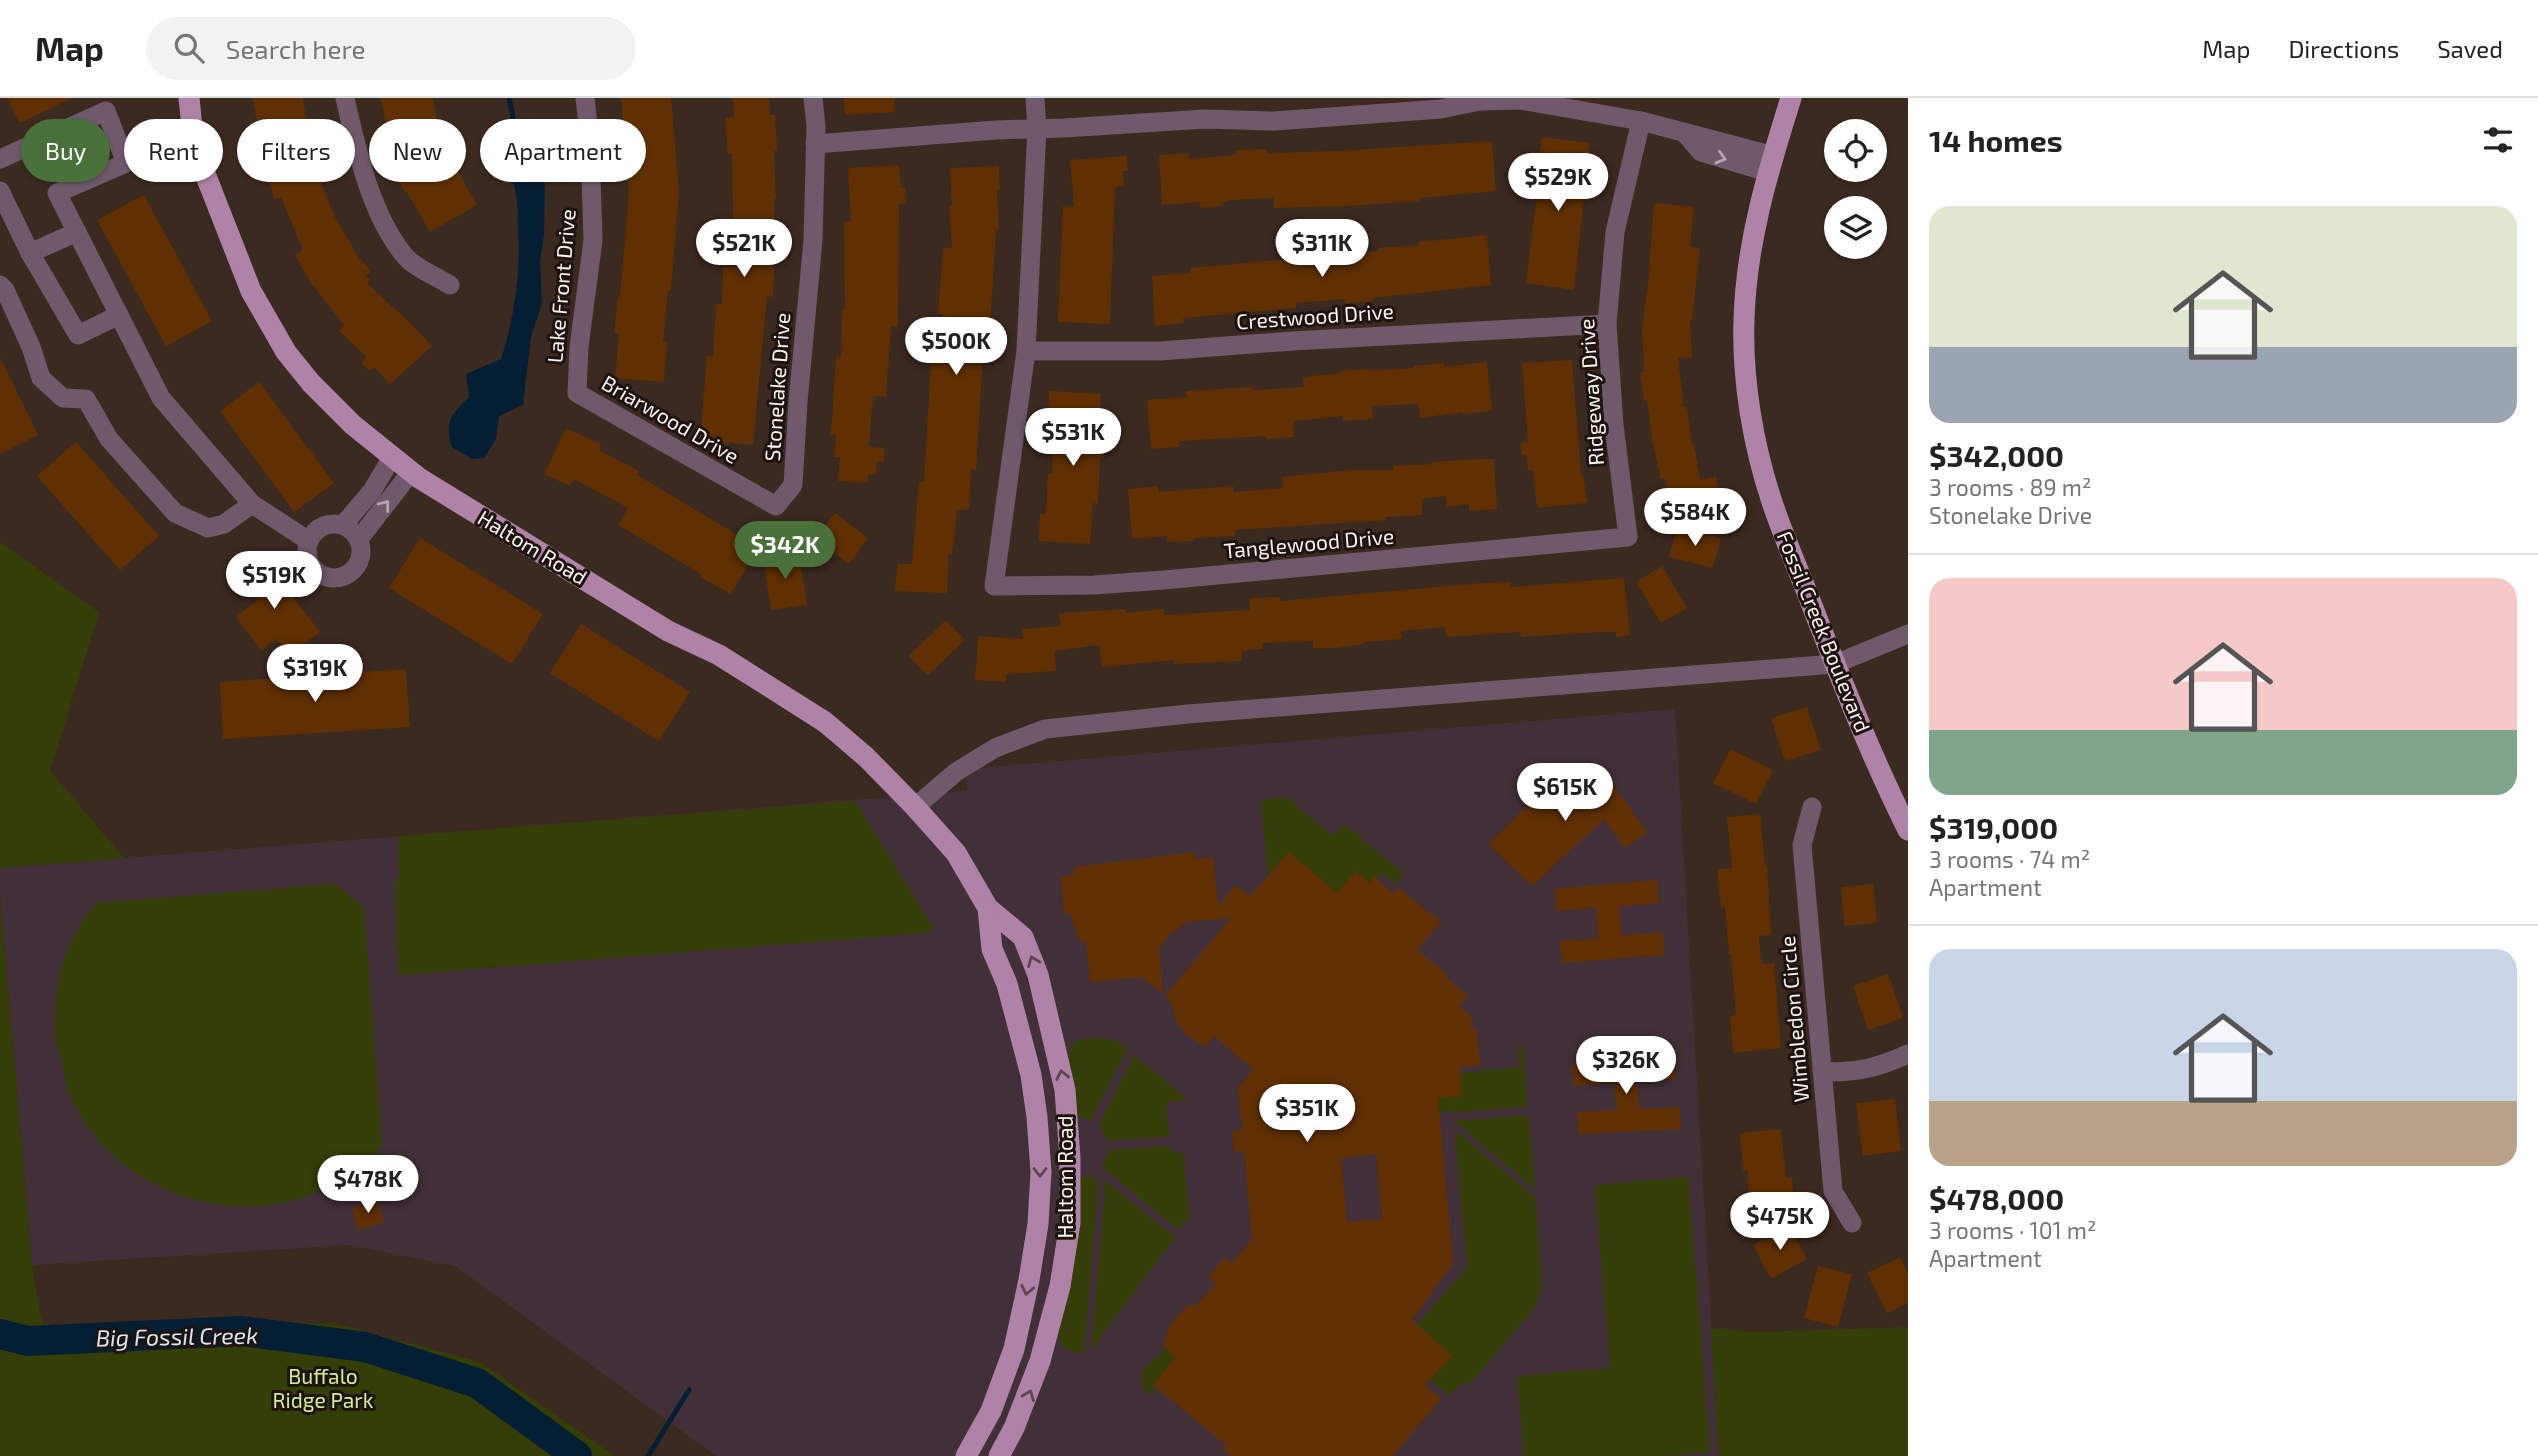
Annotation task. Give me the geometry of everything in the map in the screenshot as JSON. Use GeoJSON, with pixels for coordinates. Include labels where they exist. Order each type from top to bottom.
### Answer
{"type":"FeatureCollection","features":[{"type":"Feature","properties":{"kind":"main road","name":"Haltom Road"},"geometry":{"type":"LineString","coordinates":[[189,98],[202,166],[251,291],[286,352],[311,383],[353,425],[411,472],[668,631],[719,655],[825,722],[866,757],[915,807],[956,853],[989,908],[1023,937],[1038,975],[1065,1090],[1070,1158],[1070,1223],[1060,1286],[1040,1361],[1014,1428],[999,1456]]}},
{"type":"Feature","properties":{"kind":"main road","name":"Fossil Creek Boulevard"},"geometry":{"type":"LineString","coordinates":[[1791,98],[1767,165],[1757,211],[1744,320],[1752,421],[1772,501],[1878,770],[1908,830]]}},
{"type":"Feature","properties":{"kind":"main road","name":"Haltom Road"},"geometry":{"type":"LineString","coordinates":[[966,1456],[990,1411],[1014,1349],[1038,1224],[1041,1172],[1031,1076],[1007,984],[992,949],[989,908]]}},
{"type":"Feature","properties":{"kind":"main road"},"geometry":{"type":"LineString","coordinates":[[1019,1032],[1051,1027]]}},
{"type":"Feature","properties":{"kind":"main road"},"geometry":{"type":"LineString","coordinates":[[1014,1349],[1040,1361]]}},
{"type":"Feature","properties":{"kind":"main road"},"geometry":{"type":"LineString","coordinates":[[1005,1371],[1040,1361]]}},
{"type":"Feature","properties":{"kind":"street"},"geometry":{"type":"LineString","coordinates":[[345,98],[359,162],[379,213],[405,257],[450,285]]}},
{"type":"Feature","properties":{"kind":"street","name":"Lake Front Drive"},"geometry":{"type":"LineString","coordinates":[[578,393],[579,347],[593,240],[590,144],[585,98]]}},
{"type":"Feature","properties":{"kind":"street","name":"Stonelake Drive"},"geometry":{"type":"LineString","coordinates":[[776,506],[793,485],[813,240],[813,98]]}},
{"type":"Feature","properties":{"kind":"street"},"geometry":{"type":"LineString","coordinates":[[1026,351],[1037,128],[1035,98]]}},
{"type":"Feature","properties":{"kind":"street"},"geometry":{"type":"LineString","coordinates":[[815,144],[1205,119],[1274,121],[1441,109],[1480,100],[1520,100],[1641,121],[1684,132],[1763,153],[1767,165]]}},
{"type":"Feature","properties":{"kind":"street"},"geometry":{"type":"LineString","coordinates":[[0,159],[106,111],[127,163],[57,194],[160,398],[251,505],[309,541]]}},
{"type":"Feature","properties":{"kind":"street","name":"Ridgeway Drive"},"geometry":{"type":"LineString","coordinates":[[1628,537],[1614,425],[1607,324],[1615,232],[1641,121]]}},
{"type":"Feature","properties":{"kind":"street"},"geometry":{"type":"LineString","coordinates":[[0,191],[30,253],[78,335],[119,315]]}},
{"type":"Feature","properties":{"kind":"street"},"geometry":{"type":"LineString","coordinates":[[30,253],[77,232]]}},
{"type":"Feature","properties":{"kind":"street"},"geometry":{"type":"LineString","coordinates":[[0,285],[5,290],[31,346],[41,378],[63,398],[86,399],[109,439],[175,513],[208,528],[224,524],[251,505]]}},
{"type":"Feature","properties":{"kind":"street","name":"Crestwood Drive"},"geometry":{"type":"LineString","coordinates":[[1026,351],[1160,351],[1607,324]]}},
{"type":"Feature","properties":{"kind":"street","name":"Tanglewood Drive"},"geometry":{"type":"LineString","coordinates":[[1026,351],[994,586],[1094,585],[1164,580],[1628,537]]}},
{"type":"Feature","properties":{"kind":"street","name":"Briarwood Drive"},"geometry":{"type":"LineString","coordinates":[[578,393],[776,506]]}},
{"type":"Feature","properties":{"kind":"street"},"geometry":{"type":"LineString","coordinates":[[344,525],[372,491],[392,457]]}},
{"type":"Feature","properties":{"kind":"street"},"geometry":{"type":"LineString","coordinates":[[359,539],[411,472]]}},
{"type":"Feature","properties":{"kind":"street"},"geometry":{"type":"LineString","coordinates":[[334,524],[344,525],[359,539],[362,550],[359,564],[345,576],[332,579],[315,571],[309,562],[309,541],[320,528],[334,524]]}},
{"type":"Feature","properties":{"kind":"street"},"geometry":{"type":"LineString","coordinates":[[915,807],[956,772],[995,748],[1045,729],[1202,712],[1835,664],[1908,634]]}},
{"type":"Feature","properties":{"kind":"street","name":"Wimbledon Circle"},"geometry":{"type":"LineString","coordinates":[[1812,807],[1802,845],[1832,1191],[1852,1223]]}},
{"type":"Feature","properties":{"kind":"street"},"geometry":{"type":"LineString","coordinates":[[1822,1071],[1880,1067],[1908,1054]]}},
{"type":"Feature","properties":{"kind":"shaded area"},"geometry":{"type":"Polygon","coordinates":[[[1675,709],[1719,1456],[716,1456],[455,1266],[350,1245],[32,1265],[0,897],[0,868],[967,791],[966,769],[1675,709]]]}},
{"type":"Feature","properties":{"kind":"green space"},"geometry":{"type":"Polygon","coordinates":[[[0,542],[99,612],[50,771],[124,858],[0,868],[0,542]]]}},
{"type":"Feature","properties":{"kind":"green space"},"geometry":{"type":"Polygon","coordinates":[[[1286,797],[1333,836],[1344,824],[1404,874],[1395,884],[1382,873],[1369,883],[1356,872],[1337,893],[1289,852],[1268,875],[1261,800],[1286,797]]]}},
{"type":"Feature","properties":{"kind":"green space"},"geometry":{"type":"Polygon","coordinates":[[[855,801],[934,929],[925,933],[398,975],[395,882],[399,876],[398,836],[855,801]]]}},
{"type":"Feature","properties":{"kind":"green space"},"geometry":{"type":"Polygon","coordinates":[[[336,884],[364,908],[382,1146],[350,1173],[314,1193],[287,1202],[254,1206],[221,1205],[188,1198],[157,1185],[129,1168],[104,1146],[83,1120],[67,1087],[55,1037],[56,1001],[61,969],[75,934],[95,903],[336,884]]]}},
{"type":"Feature","properties":{"kind":"green space","name":"Buffalo Ridge Park"},"geometry":{"type":"Polygon","coordinates":[[[0,897],[32,1265],[42,1323],[333,1323],[480,1362],[615,1456],[0,1456],[0,897]]]}},
{"type":"Feature","properties":{"kind":"green space"},"geometry":{"type":"Polygon","coordinates":[[[1092,1038],[1115,1040],[1127,1049],[1091,1120],[1076,1117],[1068,1056],[1070,1047],[1076,1042],[1092,1038]]]}},
{"type":"Feature","properties":{"kind":"green space"},"geometry":{"type":"Polygon","coordinates":[[[1517,1046],[1523,1048],[1527,1105],[1453,1113],[1439,1112],[1438,1098],[1462,1096],[1460,1073],[1519,1067],[1517,1046]]]}},
{"type":"Feature","properties":{"kind":"green space"},"geometry":{"type":"Polygon","coordinates":[[[1134,1055],[1185,1100],[1166,1102],[1169,1136],[1108,1141],[1099,1125],[1134,1055]]]}},
{"type":"Feature","properties":{"kind":"green space"},"geometry":{"type":"Polygon","coordinates":[[[1525,1115],[1529,1117],[1535,1190],[1454,1121],[1525,1115]]]}},
{"type":"Feature","properties":{"kind":"green space"},"geometry":{"type":"Polygon","coordinates":[[[1455,1130],[1535,1197],[1542,1284],[1537,1303],[1530,1313],[1469,1385],[1465,1381],[1449,1395],[1430,1380],[1452,1356],[1417,1325],[1467,1267],[1455,1130]]]}},
{"type":"Feature","properties":{"kind":"green space"},"geometry":{"type":"Polygon","coordinates":[[[1171,1146],[1172,1153],[1183,1152],[1189,1215],[1186,1224],[1183,1222],[1180,1225],[1180,1231],[1102,1167],[1109,1150],[1171,1146]]]}},
{"type":"Feature","properties":{"kind":"green space"},"geometry":{"type":"Polygon","coordinates":[[[1090,1175],[1098,1185],[1084,1353],[1075,1353],[1062,1347],[1058,1335],[1079,1178],[1090,1175]]]}},
{"type":"Feature","properties":{"kind":"green space"},"geometry":{"type":"Polygon","coordinates":[[[1688,1177],[1710,1452],[1664,1456],[1524,1456],[1517,1376],[1610,1368],[1595,1185],[1688,1177]]]}},
{"type":"Feature","properties":{"kind":"green space"},"geometry":{"type":"Polygon","coordinates":[[[1103,1179],[1175,1237],[1091,1350],[1105,1192],[1103,1179]]]}},
{"type":"Feature","properties":{"kind":"green space"},"geometry":{"type":"Polygon","coordinates":[[[1908,1327],[1908,1456],[1719,1456],[1711,1328],[1751,1332],[1908,1327]]]}},
{"type":"Feature","properties":{"kind":"green space"},"geometry":{"type":"Polygon","coordinates":[[[1163,1346],[1176,1357],[1153,1385],[1156,1387],[1149,1395],[1142,1386],[1143,1371],[1161,1354],[1163,1346]]]}},
{"type":"Feature","properties":{"kind":"water"},"geometry":{"type":"Polygon","coordinates":[[[513,182],[545,182],[544,235],[540,262],[542,303],[531,337],[523,405],[499,416],[496,439],[484,458],[472,459],[452,447],[449,424],[469,397],[466,374],[501,359],[506,344],[516,296],[519,247],[513,182]]]}},
{"type":"Feature","properties":{"kind":"building"},"geometry":{"type":"Polygon","coordinates":[[[7,98],[72,98],[28,119],[21,119],[20,123],[7,98]]]}},
{"type":"Feature","properties":{"kind":"building"},"geometry":{"type":"Polygon","coordinates":[[[253,98],[303,98],[306,119],[256,119],[253,98]]]}},
{"type":"Feature","properties":{"kind":"building"},"geometry":{"type":"Polygon","coordinates":[[[381,98],[433,98],[436,119],[385,119],[381,98]]]}},
{"type":"Feature","properties":{"kind":"building"},"geometry":{"type":"Polygon","coordinates":[[[621,98],[671,98],[679,192],[671,291],[668,291],[663,342],[667,342],[664,382],[615,378],[619,333],[614,333],[620,297],[628,182],[646,182],[646,119],[623,119],[621,98]]]}},
{"type":"Feature","properties":{"kind":"building"},"geometry":{"type":"Polygon","coordinates":[[[733,98],[769,98],[770,115],[775,115],[777,151],[774,151],[776,199],[773,297],[767,296],[753,445],[700,440],[707,356],[713,356],[716,304],[722,304],[723,267],[734,267],[732,154],[728,154],[725,118],[734,117],[733,98]]]}},
{"type":"Feature","properties":{"kind":"building"},"geometry":{"type":"Polygon","coordinates":[[[844,98],[894,98],[895,112],[845,115],[844,98]]]}},
{"type":"Feature","properties":{"kind":"building"},"geometry":{"type":"Polygon","coordinates":[[[1542,137],[1590,143],[1574,290],[1526,283],[1542,137]]]}},
{"type":"Feature","properties":{"kind":"building"},"geometry":{"type":"Polygon","coordinates":[[[1492,141],[1496,191],[1419,198],[1419,201],[1347,206],[1274,208],[1273,198],[1232,200],[1221,202],[1222,206],[1200,208],[1200,202],[1162,205],[1159,155],[1189,153],[1189,159],[1236,155],[1236,150],[1266,149],[1267,153],[1338,151],[1492,141]]]}},
{"type":"Feature","properties":{"kind":"building"},"geometry":{"type":"Polygon","coordinates":[[[1127,156],[1128,171],[1123,171],[1124,186],[1115,187],[1110,324],[1058,322],[1063,206],[1074,207],[1070,160],[1127,156]]]}},
{"type":"Feature","properties":{"kind":"building"},"geometry":{"type":"Polygon","coordinates":[[[899,165],[901,188],[905,188],[906,203],[899,204],[898,327],[891,326],[886,397],[873,396],[869,447],[885,448],[884,461],[877,461],[876,475],[868,475],[867,483],[838,481],[840,457],[834,457],[836,435],[831,435],[836,356],[841,357],[842,309],[845,309],[844,221],[851,221],[848,168],[899,165]]]}},
{"type":"Feature","properties":{"kind":"building"},"geometry":{"type":"Polygon","coordinates":[[[999,166],[999,230],[996,230],[990,328],[993,328],[992,356],[983,355],[976,470],[971,469],[969,510],[957,510],[952,555],[949,554],[947,593],[895,591],[897,564],[912,564],[919,481],[924,481],[931,362],[940,363],[942,314],[938,314],[943,248],[952,248],[950,168],[999,166]]]}},
{"type":"Feature","properties":{"kind":"building"},"geometry":{"type":"Polygon","coordinates":[[[269,182],[321,182],[335,217],[360,260],[371,272],[366,275],[370,281],[367,283],[432,346],[390,384],[375,368],[369,371],[361,362],[367,357],[339,331],[344,325],[311,283],[295,255],[303,250],[281,197],[274,199],[269,182]]]}},
{"type":"Feature","properties":{"kind":"building"},"geometry":{"type":"Polygon","coordinates":[[[400,182],[464,182],[477,205],[430,232],[407,192],[405,193],[400,182]]]}},
{"type":"Feature","properties":{"kind":"building"},"geometry":{"type":"Polygon","coordinates":[[[144,195],[212,321],[166,346],[97,220],[144,195]]]}},
{"type":"Feature","properties":{"kind":"building"},"geometry":{"type":"Polygon","coordinates":[[[1654,203],[1694,207],[1690,247],[1700,248],[1690,320],[1692,357],[1678,358],[1684,407],[1687,407],[1700,480],[1716,476],[1722,507],[1674,518],[1665,479],[1661,479],[1640,372],[1644,371],[1642,327],[1654,203]]]}},
{"type":"Feature","properties":{"kind":"building"},"geometry":{"type":"Polygon","coordinates":[[[1487,235],[1491,285],[1373,298],[1373,301],[1345,303],[1345,299],[1296,303],[1296,308],[1183,318],[1184,323],[1155,326],[1152,276],[1191,273],[1191,268],[1300,258],[1300,253],[1379,251],[1379,248],[1419,245],[1419,242],[1487,235]]]}},
{"type":"Feature","properties":{"kind":"building"},"geometry":{"type":"Polygon","coordinates":[[[0,358],[38,435],[0,454],[0,358]]]}},
{"type":"Feature","properties":{"kind":"building"},"geometry":{"type":"Polygon","coordinates":[[[1572,360],[1581,475],[1587,503],[1537,508],[1533,470],[1528,470],[1527,455],[1522,455],[1520,443],[1528,442],[1522,363],[1572,360]]]}},
{"type":"Feature","properties":{"kind":"building"},"geometry":{"type":"Polygon","coordinates":[[[1487,362],[1492,411],[1420,418],[1418,404],[1372,406],[1373,419],[1343,421],[1343,416],[1293,421],[1294,437],[1179,441],[1179,447],[1151,449],[1147,400],[1187,397],[1186,391],[1304,387],[1303,377],[1340,371],[1414,368],[1413,366],[1444,363],[1444,367],[1487,362]]]}},
{"type":"Feature","properties":{"kind":"building"},"geometry":{"type":"Polygon","coordinates":[[[259,382],[334,483],[294,512],[220,411],[259,382]]]}},
{"type":"Feature","properties":{"kind":"building"},"geometry":{"type":"Polygon","coordinates":[[[1049,391],[1101,394],[1099,428],[1104,428],[1104,458],[1100,458],[1098,504],[1093,503],[1090,544],[1039,541],[1040,514],[1046,514],[1048,474],[1052,474],[1054,419],[1048,418],[1049,391]]]}},
{"type":"Feature","properties":{"kind":"building"},"geometry":{"type":"Polygon","coordinates":[[[566,428],[601,444],[599,450],[639,471],[637,475],[758,547],[731,594],[618,525],[628,508],[574,479],[570,486],[544,474],[566,428]]]}},
{"type":"Feature","properties":{"kind":"building"},"geometry":{"type":"Polygon","coordinates":[[[76,442],[159,536],[120,570],[37,476],[76,442]]]}},
{"type":"Feature","properties":{"kind":"building"},"geometry":{"type":"Polygon","coordinates":[[[1494,459],[1497,509],[1469,511],[1469,504],[1447,507],[1446,496],[1422,499],[1422,515],[1385,517],[1386,520],[1235,530],[1235,536],[1194,538],[1194,541],[1167,542],[1167,536],[1132,539],[1128,489],[1158,486],[1159,492],[1233,486],[1233,492],[1283,488],[1282,477],[1350,470],[1393,470],[1393,466],[1494,459]]]}},
{"type":"Feature","properties":{"kind":"building"},"geometry":{"type":"Polygon","coordinates":[[[835,513],[868,538],[849,564],[815,538],[835,513]]]}},
{"type":"Feature","properties":{"kind":"building"},"geometry":{"type":"Polygon","coordinates":[[[1677,527],[1721,538],[1713,568],[1669,557],[1677,527]]]}},
{"type":"Feature","properties":{"kind":"building"},"geometry":{"type":"Polygon","coordinates":[[[420,538],[543,614],[512,664],[389,588],[420,538]]]}},
{"type":"Feature","properties":{"kind":"building"},"geometry":{"type":"Polygon","coordinates":[[[762,550],[772,556],[799,552],[807,605],[771,610],[762,550]]]}},
{"type":"Feature","properties":{"kind":"building"},"geometry":{"type":"Polygon","coordinates":[[[260,554],[320,632],[289,656],[276,639],[261,650],[236,617],[260,598],[239,570],[260,554]]]}},
{"type":"Feature","properties":{"kind":"building"},"geometry":{"type":"Polygon","coordinates":[[[1662,566],[1687,608],[1661,623],[1636,582],[1662,566]]]}},
{"type":"Feature","properties":{"kind":"building"},"geometry":{"type":"Polygon","coordinates":[[[1624,578],[1630,635],[1616,637],[1616,632],[1600,632],[1521,637],[1520,632],[1446,637],[1445,627],[1401,631],[1402,639],[1334,648],[1313,648],[1313,641],[1262,643],[1263,649],[1242,651],[1242,661],[1174,664],[1174,660],[1102,667],[1099,645],[1055,651],[1056,671],[1006,674],[1006,682],[975,680],[978,636],[1023,639],[1022,629],[1061,626],[1059,613],[1125,609],[1126,613],[1164,609],[1164,615],[1250,610],[1249,598],[1280,597],[1280,601],[1483,583],[1511,582],[1511,587],[1624,578]]]}},
{"type":"Feature","properties":{"kind":"building"},"geometry":{"type":"Polygon","coordinates":[[[946,620],[965,640],[928,675],[909,656],[946,620]]]}},
{"type":"Feature","properties":{"kind":"building"},"geometry":{"type":"Polygon","coordinates":[[[581,624],[690,692],[659,741],[550,673],[581,624]]]}},
{"type":"Feature","properties":{"kind":"building"},"geometry":{"type":"Polygon","coordinates":[[[406,669],[410,727],[223,739],[220,682],[406,669]]]}},
{"type":"Feature","properties":{"kind":"building"},"geometry":{"type":"Polygon","coordinates":[[[1807,707],[1821,750],[1785,761],[1771,718],[1807,707]]]}},
{"type":"Feature","properties":{"kind":"building"},"geometry":{"type":"Polygon","coordinates":[[[1730,749],[1773,770],[1756,804],[1713,783],[1730,749]]]}},
{"type":"Feature","properties":{"kind":"building"},"geometry":{"type":"Polygon","coordinates":[[[1597,762],[1647,832],[1625,848],[1604,819],[1532,886],[1488,844],[1552,782],[1559,790],[1597,762]]]}},
{"type":"Feature","properties":{"kind":"building"},"geometry":{"type":"Polygon","coordinates":[[[1760,814],[1767,865],[1771,935],[1759,936],[1761,964],[1774,963],[1781,1048],[1733,1053],[1730,1016],[1736,1015],[1731,954],[1725,907],[1721,908],[1717,869],[1732,868],[1727,817],[1760,814]]]}},
{"type":"Feature","properties":{"kind":"building"},"geometry":{"type":"Polygon","coordinates":[[[1194,852],[1195,859],[1213,857],[1218,906],[1236,885],[1250,896],[1289,852],[1337,893],[1356,871],[1369,883],[1374,876],[1393,894],[1398,888],[1441,922],[1417,950],[1448,975],[1446,978],[1468,996],[1459,1006],[1474,1019],[1470,1024],[1477,1031],[1480,1065],[1459,1067],[1462,1096],[1438,1098],[1453,1263],[1412,1320],[1452,1356],[1425,1385],[1441,1399],[1393,1456],[1231,1456],[1223,1450],[1226,1445],[1153,1385],[1176,1357],[1163,1346],[1168,1329],[1178,1315],[1192,1303],[1195,1307],[1216,1283],[1208,1277],[1225,1257],[1232,1263],[1252,1239],[1244,1151],[1234,1152],[1232,1131],[1242,1130],[1238,1088],[1253,1069],[1214,1036],[1205,1047],[1187,1035],[1177,1022],[1170,1000],[1165,996],[1231,918],[1186,922],[1166,938],[1159,950],[1163,994],[1142,977],[1090,982],[1086,942],[1080,942],[1070,913],[1064,914],[1061,877],[1074,875],[1074,867],[1194,852]],[[1376,1154],[1341,1158],[1347,1222],[1382,1219],[1376,1154]]]}},
{"type":"Feature","properties":{"kind":"building"},"geometry":{"type":"Polygon","coordinates":[[[1657,880],[1659,903],[1619,906],[1622,936],[1663,932],[1664,955],[1562,963],[1560,941],[1598,938],[1596,908],[1556,911],[1555,889],[1657,880]]]}},
{"type":"Feature","properties":{"kind":"building"},"geometry":{"type":"Polygon","coordinates":[[[1873,884],[1877,923],[1844,926],[1841,887],[1873,884]]]}},
{"type":"Feature","properties":{"kind":"building"},"geometry":{"type":"Polygon","coordinates":[[[1888,974],[1903,1018],[1868,1030],[1853,986],[1888,974]]]}},
{"type":"Feature","properties":{"kind":"building"},"geometry":{"type":"Polygon","coordinates":[[[1674,1057],[1676,1079],[1637,1082],[1639,1109],[1679,1107],[1681,1129],[1578,1134],[1577,1112],[1617,1110],[1614,1083],[1573,1086],[1572,1064],[1674,1057]]]}},
{"type":"Feature","properties":{"kind":"building"},"geometry":{"type":"Polygon","coordinates":[[[1895,1099],[1901,1151],[1863,1156],[1856,1103],[1895,1099]]]}},
{"type":"Feature","properties":{"kind":"building"},"geometry":{"type":"Polygon","coordinates":[[[1781,1129],[1786,1178],[1792,1177],[1793,1196],[1782,1197],[1783,1215],[1751,1218],[1747,1170],[1743,1170],[1740,1133],[1781,1129]]]}},
{"type":"Feature","properties":{"kind":"building"},"geometry":{"type":"Polygon","coordinates":[[[378,1200],[384,1222],[358,1230],[352,1208],[378,1200]]]}},
{"type":"Feature","properties":{"kind":"building"},"geometry":{"type":"Polygon","coordinates":[[[1789,1226],[1807,1259],[1771,1279],[1753,1245],[1789,1226]]]}},
{"type":"Feature","properties":{"kind":"building"},"geometry":{"type":"Polygon","coordinates":[[[1900,1257],[1908,1274],[1908,1303],[1887,1313],[1867,1273],[1900,1257]]]}},
{"type":"Feature","properties":{"kind":"building"},"geometry":{"type":"Polygon","coordinates":[[[1818,1266],[1852,1274],[1838,1327],[1804,1318],[1818,1266]]]}},
{"type":"Feature","properties":{"kind":"waterway"},"geometry":{"type":"LineString","coordinates":[[509,98],[513,119]]}},
{"type":"Feature","properties":{"kind":"waterway","name":"Big Fossil Creek"},"geometry":{"type":"LineString","coordinates":[[0,1334],[28,1341],[241,1331],[365,1347],[477,1383],[577,1456]]}},
{"type":"Feature","properties":{"kind":"waterway"},"geometry":{"type":"LineString","coordinates":[[648,1456],[689,1390]]}}]}
